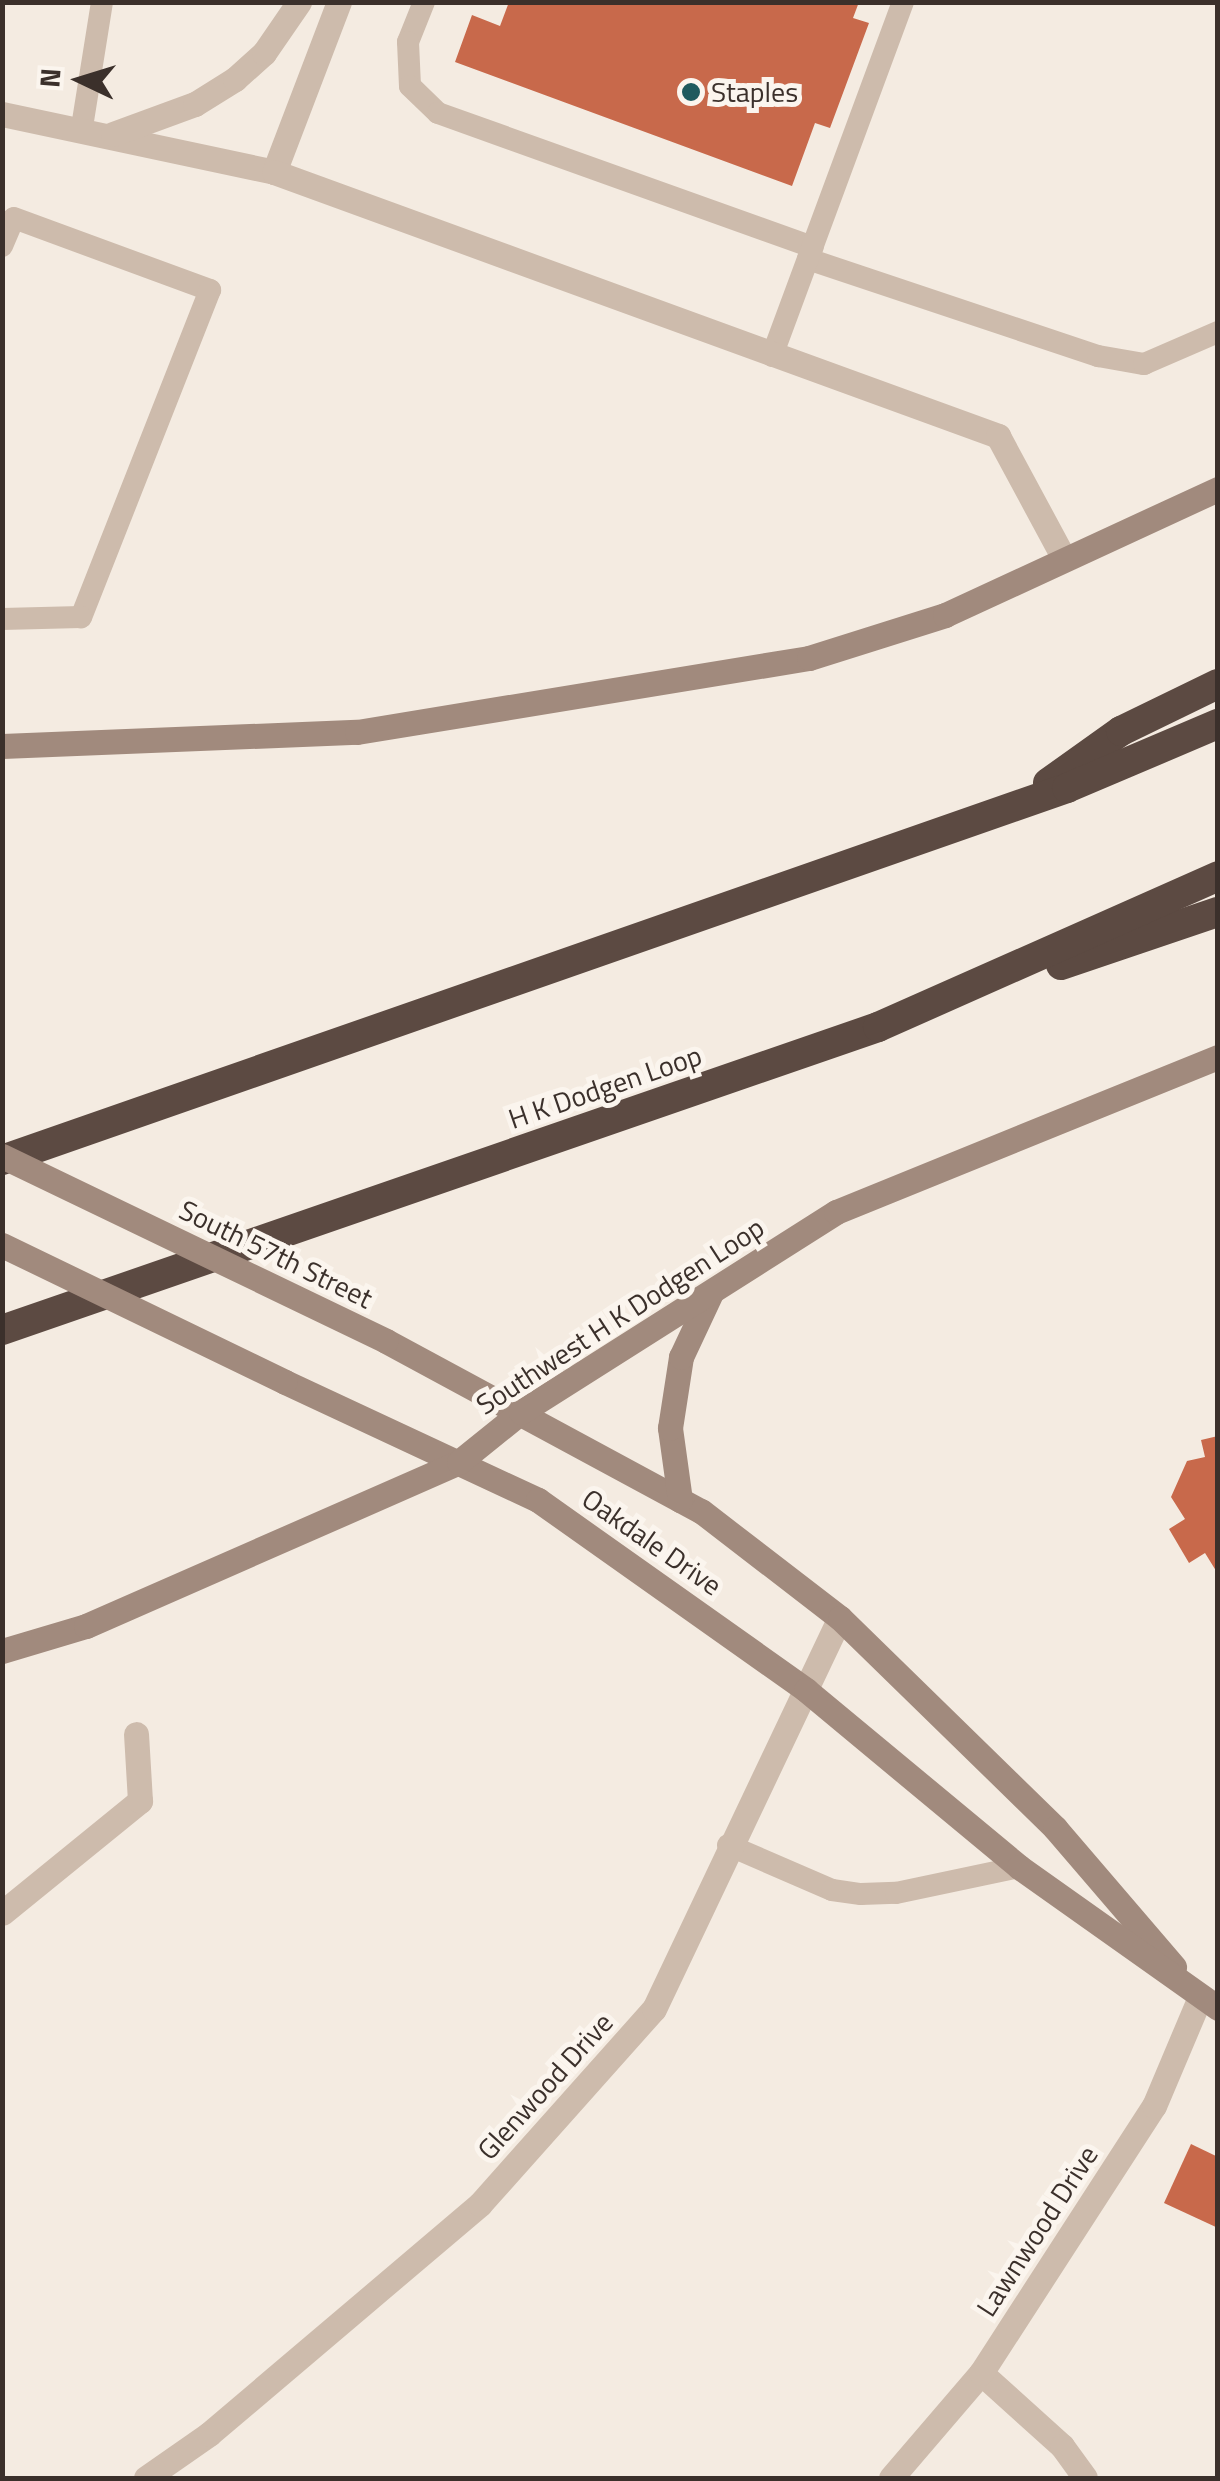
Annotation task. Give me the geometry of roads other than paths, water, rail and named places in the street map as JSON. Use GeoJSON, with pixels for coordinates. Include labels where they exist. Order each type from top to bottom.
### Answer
{"type":"FeatureCollection","features":[{"type":"Feature","properties":{"kind":"highway"},"geometry":{"type":"LineString","coordinates":[[1020,804],[1120,731],[1218,684]]}},
{"type":"Feature","properties":{"kind":"highway"},"geometry":{"type":"LineString","coordinates":[[2,1158],[1020,804],[1218,724]]}},
{"type":"Feature","properties":{"kind":"highway","name":"H K Dodgen Loop"},"geometry":{"type":"LineString","coordinates":[[2,1330],[878,1027],[1218,876]]}},
{"type":"Feature","properties":{"kind":"highway"},"geometry":{"type":"LineString","coordinates":[[878,1027],[1218,912]]}},
{"type":"Feature","properties":{"kind":"main road"},"geometry":{"type":"LineString","coordinates":[[2,746],[357,732],[809,658],[945,614],[1062,555],[1218,489]]}},
{"type":"Feature","properties":{"kind":"main road","name":"Southwest H K Dodgen Loop"},"geometry":{"type":"LineString","coordinates":[[2,1651],[86,1626],[459,1462],[520,1412],[836,1212],[1218,1057]]}},
{"type":"Feature","properties":{"kind":"main road","name":"South 57th Street"},"geometry":{"type":"LineString","coordinates":[[2,1158],[386,1341],[520,1412]]}},
{"type":"Feature","properties":{"kind":"main road","name":"Oakdale Drive"},"geometry":{"type":"LineString","coordinates":[[2,1245],[538,1500],[806,1690],[1019,1867],[1209,2003]]}},
{"type":"Feature","properties":{"kind":"main road"},"geometry":{"type":"LineString","coordinates":[[680,1500],[670,1428],[681,1356],[712,1291]]}},
{"type":"Feature","properties":{"kind":"main road","name":"Oakdale Drive"},"geometry":{"type":"LineString","coordinates":[[520,1412],[680,1500],[840,1618],[1055,1828],[1209,2003]]}},
{"type":"Feature","properties":{"kind":"street"},"geometry":{"type":"LineString","coordinates":[[112,134],[195,104],[236,78],[264,53],[299,2]]}},
{"type":"Feature","properties":{"kind":"street"},"geometry":{"type":"LineString","coordinates":[[274,172],[339,2]]}},
{"type":"Feature","properties":{"kind":"street"},"geometry":{"type":"LineString","coordinates":[[2,114],[82,127],[274,172],[998,436],[1062,555]]}},
{"type":"Feature","properties":{"kind":"street","name":"Glenwood Drive"},"geometry":{"type":"LineString","coordinates":[[146,2478],[209,2434],[480,2204],[654,2009],[728,1844],[840,1618]]}},
{"type":"Feature","properties":{"kind":"street"},"geometry":{"type":"LineString","coordinates":[[2,1914],[140,1800],[136,1734]]}},
{"type":"Feature","properties":{"kind":"street","name":"Lawnwood Drive"},"geometry":{"type":"LineString","coordinates":[[891,2478],[980,2372],[1154,2106],[1209,2003]]}},
{"type":"Feature","properties":{"kind":"street"},"geometry":{"type":"LineString","coordinates":[[980,2372],[1062,2446],[1085,2478]]}},
{"type":"Feature","properties":{"kind":"lane"},"geometry":{"type":"LineString","coordinates":[[82,127],[102,2]]}},
{"type":"Feature","properties":{"kind":"lane"},"geometry":{"type":"LineString","coordinates":[[424,2],[408,42],[410,86],[438,113],[1098,356],[1144,364],[1218,332]]}},
{"type":"Feature","properties":{"kind":"lane"},"geometry":{"type":"LineString","coordinates":[[772,356],[903,2]]}},
{"type":"Feature","properties":{"kind":"lane"},"geometry":{"type":"LineString","coordinates":[[2,246],[14,218],[210,290],[82,617],[2,619]]}},
{"type":"Feature","properties":{"kind":"lane"},"geometry":{"type":"LineString","coordinates":[[728,1844],[832,1890],[861,1894],[1019,1867]]}},
{"type":"Feature","properties":{"kind":"place","name":"Staples"},"geometry":{"type":"Point","coordinates":[691,92]}}]}
